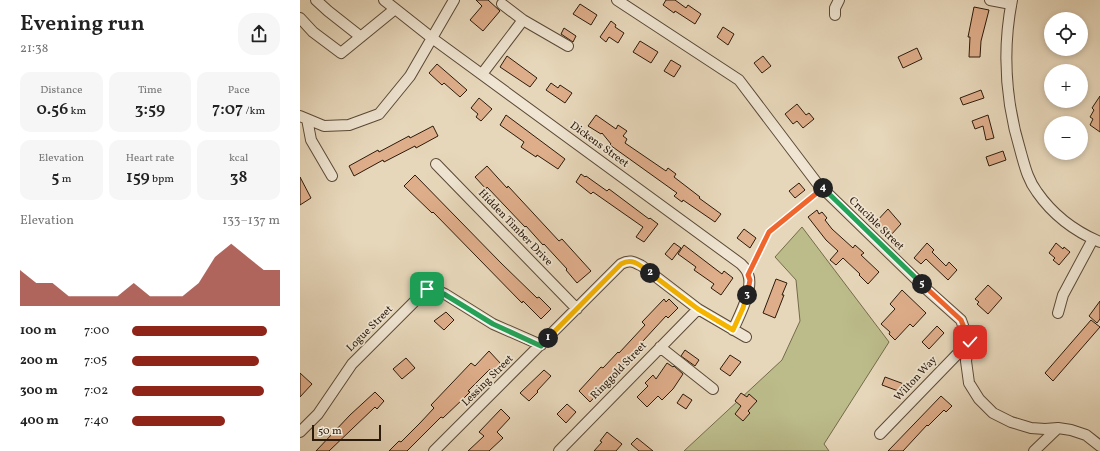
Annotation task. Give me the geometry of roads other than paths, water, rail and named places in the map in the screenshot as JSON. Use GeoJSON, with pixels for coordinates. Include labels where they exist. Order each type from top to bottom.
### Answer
{"type":"FeatureCollection","features":[{"type":"Feature","properties":{"kind":"street"},"geometry":{"type":"LineString","coordinates":[[316,0],[361,37]]}},
{"type":"Feature","properties":{"kind":"street","name":"Dickens Street"},"geometry":{"type":"LineString","coordinates":[[384,0],[432,38],[741,264],[750,280],[748,294],[733,330]]}},
{"type":"Feature","properties":{"kind":"street"},"geometry":{"type":"LineString","coordinates":[[304,118],[324,126],[350,125],[379,114],[410,76],[454,0]]}},
{"type":"Feature","properties":{"kind":"street","name":"Crucible Street"},"geometry":{"type":"LineString","coordinates":[[616,0],[740,80],[817,183],[924,287],[961,320],[970,342]]}},
{"type":"Feature","properties":{"kind":"street"},"geometry":{"type":"LineString","coordinates":[[835,15],[835,8],[839,0]]}},
{"type":"Feature","properties":{"kind":"street"},"geometry":{"type":"LineString","coordinates":[[990,0],[1011,2],[1006,54],[1008,91],[1018,144],[1028,177],[1036,192],[1059,218],[1074,229],[1096,241],[1063,295],[1058,314]]}},
{"type":"Feature","properties":{"kind":"street"},"geometry":{"type":"LineString","coordinates":[[502,4],[523,20],[568,46]]}},
{"type":"Feature","properties":{"kind":"street"},"geometry":{"type":"LineString","coordinates":[[300,18],[313,32],[341,53],[396,9]]}},
{"type":"Feature","properties":{"kind":"street"},"geometry":{"type":"LineString","coordinates":[[482,74],[523,20]]}},
{"type":"Feature","properties":{"kind":"street"},"geometry":{"type":"LineString","coordinates":[[304,118],[311,140],[332,176]]}},
{"type":"Feature","properties":{"kind":"street","name":"Hidden Timber Drive"},"geometry":{"type":"LineString","coordinates":[[436,164],[577,309]]}},
{"type":"Feature","properties":{"kind":"street","name":"Lessing Street"},"geometry":{"type":"LineString","coordinates":[[434,451],[541,346],[621,264],[627,261],[633,261],[642,266],[698,309]]}},
{"type":"Feature","properties":{"kind":"street","name":"Logue Street"},"geometry":{"type":"LineString","coordinates":[[302,427],[318,414],[352,364],[427,289],[436,290],[444,294],[493,324],[541,346]]}},
{"type":"Feature","properties":{"kind":"street"},"geometry":{"type":"LineString","coordinates":[[698,309],[746,337]]}},
{"type":"Feature","properties":{"kind":"street","name":"Ringgold Street"},"geometry":{"type":"LineString","coordinates":[[559,451],[698,309]]}},
{"type":"Feature","properties":{"kind":"street"},"geometry":{"type":"LineString","coordinates":[[970,342],[966,361],[969,383],[979,399],[994,413],[1011,422],[1031,428],[1045,430],[1058,428],[1071,430],[1086,435],[1100,446]]}},
{"type":"Feature","properties":{"kind":"street","name":"Wilton Way"},"geometry":{"type":"LineString","coordinates":[[880,434],[970,342]]}},
{"type":"Feature","properties":{"kind":"street"},"geometry":{"type":"LineString","coordinates":[[660,347],[714,389]]}},
{"type":"Feature","properties":{"kind":"street"},"geometry":{"type":"LineString","coordinates":[[1034,451],[1058,428]]}}]}
